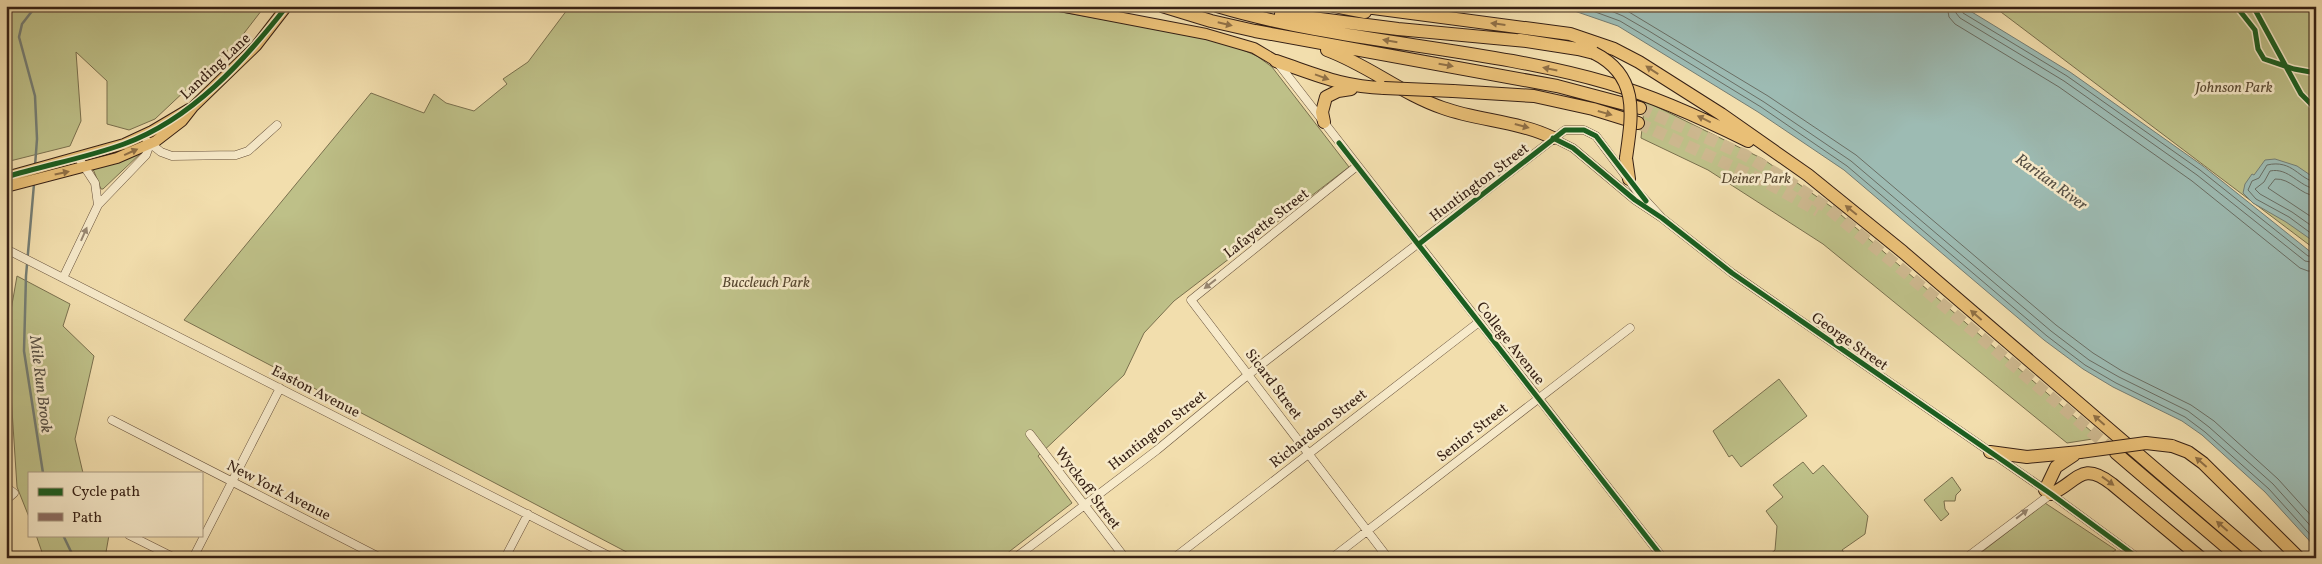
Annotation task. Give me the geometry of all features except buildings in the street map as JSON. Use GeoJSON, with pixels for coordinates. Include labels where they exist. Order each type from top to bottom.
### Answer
{"type":"FeatureCollection","features":[{"type":"Feature","properties":{"kind":"highway"},"geometry":{"type":"LineString","coordinates":[[1162,6],[1211,21],[1557,86],[1640,108]]}},
{"type":"Feature","properties":{"kind":"highway"},"geometry":{"type":"LineString","coordinates":[[1217,6],[1285,23],[1551,68],[1608,83],[1695,115],[1760,146],[1808,175]]}},
{"type":"Feature","properties":{"kind":"highway"},"geometry":{"type":"LineString","coordinates":[[1239,6],[1398,29],[1527,41]]}},
{"type":"Feature","properties":{"kind":"highway"},"geometry":{"type":"LineString","coordinates":[[1334,6],[1578,49],[1594,53],[1607,60],[1616,68],[1628,90],[1632,115],[1626,158],[1629,179]]}},
{"type":"Feature","properties":{"kind":"highway"},"geometry":{"type":"LineString","coordinates":[[1358,6],[1550,30],[1591,40],[1639,62],[1721,114],[1808,175],[1896,247],[2259,558]]}},
{"type":"Feature","properties":{"kind":"highway"},"geometry":{"type":"LineString","coordinates":[[1294,38],[1345,56],[1443,108],[1526,126],[1553,138]]}},
{"type":"Feature","properties":{"kind":"highway"},"geometry":{"type":"LineString","coordinates":[[1276,60],[1339,84],[1359,88]]}},
{"type":"Feature","properties":{"kind":"highway"},"geometry":{"type":"LineString","coordinates":[[1324,122],[1322,112],[1326,97],[1338,91],[1359,88],[1384,88],[1534,96],[1593,109],[1638,123]]}},
{"type":"Feature","properties":{"kind":"highway"},"geometry":{"type":"LineString","coordinates":[[1990,452],[2057,459],[2080,452],[2146,443],[2172,446],[2188,452],[2203,464],[2299,558]]}},
{"type":"Feature","properties":{"kind":"highway"},"geometry":{"type":"LineString","coordinates":[[2116,453],[2240,558]]}},
{"type":"Feature","properties":{"kind":"highway"},"geometry":{"type":"LineString","coordinates":[[2048,492],[2057,459]]}},
{"type":"Feature","properties":{"kind":"highway"},"geometry":{"type":"LineString","coordinates":[[2048,492],[2080,474],[2087,472],[2097,474],[2112,484],[2201,558]]}},
{"type":"Feature","properties":{"kind":"main road","name":"Landing Lane"},"geometry":{"type":"LineString","coordinates":[[6,187],[117,158],[150,144],[182,121],[193,107],[256,46],[287,6]]}},
{"type":"Feature","properties":{"kind":"main road"},"geometry":{"type":"LineString","coordinates":[[1060,6],[1206,34],[1254,48],[1276,60]]}},
{"type":"Feature","properties":{"kind":"main road","name":"Landing Lane"},"geometry":{"type":"LineString","coordinates":[[6,176],[106,150],[142,137],[193,107]]}},
{"type":"Feature","properties":{"kind":"street","name":"College Avenue"},"geometry":{"type":"LineString","coordinates":[[1276,60],[1663,558]]}},
{"type":"Feature","properties":{"kind":"street"},"geometry":{"type":"LineString","coordinates":[[142,137],[161,152],[172,156],[236,154],[248,151],[277,125]]}},
{"type":"Feature","properties":{"kind":"street","name":"Huntington Street"},"geometry":{"type":"LineString","coordinates":[[1014,558],[1157,450],[1249,374],[1565,130],[1578,129],[1590,132],[1601,141],[1629,179],[1662,218]]}},
{"type":"Feature","properties":{"kind":"street","name":"George Street"},"geometry":{"type":"LineString","coordinates":[[1553,138],[1574,148],[1635,200],[1662,218],[1732,273],[2048,492],[2138,558]]}},
{"type":"Feature","properties":{"kind":"street","name":"Landing Lane"},"geometry":{"type":"LineString","coordinates":[[64,278],[98,205],[146,155],[150,144]]}},
{"type":"Feature","properties":{"kind":"street"},"geometry":{"type":"LineString","coordinates":[[78,157],[95,183],[98,205]]}},
{"type":"Feature","properties":{"kind":"street","name":"Lafayette Street"},"geometry":{"type":"LineString","coordinates":[[1191,300],[1358,166]]}},
{"type":"Feature","properties":{"kind":"street","name":"Easton Avenue"},"geometry":{"type":"LineString","coordinates":[[6,249],[613,558]]}},
{"type":"Feature","properties":{"kind":"street","name":"Sicard Street"},"geometry":{"type":"LineString","coordinates":[[1191,300],[1388,558]]}},
{"type":"Feature","properties":{"kind":"street","name":"Richardson Street"},"geometry":{"type":"LineString","coordinates":[[1174,558],[1479,322]]}},
{"type":"Feature","properties":{"kind":"street","name":"Senior Street"},"geometry":{"type":"LineString","coordinates":[[1332,558],[1630,328]]}},
{"type":"Feature","properties":{"kind":"street"},"geometry":{"type":"LineString","coordinates":[[193,558],[280,388]]}},
{"type":"Feature","properties":{"kind":"street","name":"New York Avenue"},"geometry":{"type":"LineString","coordinates":[[112,420],[381,558]]}},
{"type":"Feature","properties":{"kind":"street","name":"Wyckoff Street"},"geometry":{"type":"LineString","coordinates":[[1030,434],[1124,558]]}},
{"type":"Feature","properties":{"kind":"street"},"geometry":{"type":"LineString","coordinates":[[6,487],[14,493],[6,500]]}},
{"type":"Feature","properties":{"kind":"street"},"geometry":{"type":"LineString","coordinates":[[1966,558],[2048,492]]}},
{"type":"Feature","properties":{"kind":"street"},"geometry":{"type":"LineString","coordinates":[[505,558],[528,514]]}},
{"type":"Feature","properties":{"kind":"street"},"geometry":{"type":"LineString","coordinates":[[131,536],[175,558]]}},
{"type":"Feature","properties":{"kind":"green space"},"geometry":{"type":"Polygon","coordinates":[[[6,6],[265,6],[238,41],[155,119],[129,130],[107,124],[107,81],[76,52],[81,121],[70,146],[6,162],[6,6]]]}},
{"type":"Feature","properties":{"kind":"green space","name":"Buccleuch Park"},"geometry":{"type":"Polygon","coordinates":[[[570,6],[1028,6],[1185,34],[1231,45],[1257,56],[1272,67],[1349,167],[1174,301],[1144,333],[1124,375],[1038,456],[1072,503],[1001,558],[638,558],[184,320],[371,93],[424,113],[434,94],[446,103],[474,111],[507,84],[503,79],[528,62],[570,6]]]}},
{"type":"Feature","properties":{"kind":"green space","name":"Johnson Park"},"geometry":{"type":"Polygon","coordinates":[[[1993,6],[2316,6],[2316,250],[1993,6]]]}},
{"type":"Feature","properties":{"kind":"green space","name":"Deiner Park"},"geometry":{"type":"Polygon","coordinates":[[[1645,101],[1763,159],[1833,208],[2099,438],[2067,443],[1823,244],[1708,170],[1641,138],[1645,101]]]}},
{"type":"Feature","properties":{"kind":"green space"},"geometry":{"type":"Polygon","coordinates":[[[142,152],[103,189],[101,189],[93,169],[142,152]]]}},
{"type":"Feature","properties":{"kind":"green space"},"geometry":{"type":"Polygon","coordinates":[[[17,276],[70,304],[63,326],[94,356],[75,439],[83,472],[28,472],[28,514],[17,487],[7,333],[17,276]]]}},
{"type":"Feature","properties":{"kind":"green space"},"geometry":{"type":"Polygon","coordinates":[[[1779,379],[1807,416],[1741,467],[1732,455],[1729,457],[1713,431],[1779,379]]]}},
{"type":"Feature","properties":{"kind":"green space"},"geometry":{"type":"Polygon","coordinates":[[[1803,462],[1813,474],[1823,465],[1868,516],[1865,534],[1842,550],[1848,558],[1766,558],[1775,550],[1777,526],[1766,511],[1783,497],[1773,485],[1803,462]]]}},
{"type":"Feature","properties":{"kind":"green space"},"geometry":{"type":"Polygon","coordinates":[[[1952,477],[1961,490],[1956,495],[1955,501],[1944,501],[1945,509],[1949,514],[1941,521],[1924,500],[1952,477]]]}},
{"type":"Feature","properties":{"kind":"green space"},"geometry":{"type":"Polygon","coordinates":[[[2045,503],[2116,550],[2102,558],[1974,558],[2045,503]]]}},
{"type":"Feature","properties":{"kind":"green space"},"geometry":{"type":"Polygon","coordinates":[[[36,536],[109,536],[105,558],[44,558],[36,536]]]}},
{"type":"Feature","properties":{"kind":"water","name":"Raritan River"},"geometry":{"type":"Polygon","coordinates":[[[1560,6],[1962,6],[2070,72],[2203,166],[2312,253],[2316,250],[2316,548],[2265,492],[2202,435],[2182,421],[2113,387],[2083,369],[2044,340],[1844,170],[1758,112],[1618,26],[1560,6]]]}},
{"type":"Feature","properties":{"kind":"water"},"geometry":{"type":"Polygon","coordinates":[[[2275,159],[2297,166],[2316,179],[2316,243],[2286,222],[2253,203],[2243,193],[2245,184],[2265,160],[2275,159]]]}},
{"type":"Feature","properties":{"kind":"waterway","name":"Mile Run Brook"},"geometry":{"type":"LineString","coordinates":[[35,166],[37,139],[35,96],[19,37],[22,24],[36,6]]}},
{"type":"Feature","properties":{"kind":"waterway","name":"Mile Run Brook"},"geometry":{"type":"LineString","coordinates":[[34,184],[26,276],[24,351],[43,472]]}},
{"type":"Feature","properties":{"kind":"waterway","name":"Mile Run Brook"},"geometry":{"type":"LineString","coordinates":[[63,536],[74,558]]}},
{"type":"Feature","properties":{"kind":"tunnel"},"geometry":{"type":"LineString","coordinates":[[1640,108],[1745,155],[1787,180],[1829,209],[2116,453]]}},
{"type":"Feature","properties":{"kind":"tunnel"},"geometry":{"type":"LineString","coordinates":[[1638,123],[1766,182],[1818,211]]}},
{"type":"Feature","properties":{"kind":"cycle path"},"geometry":{"type":"LineString","coordinates":[[6,177],[124,144],[172,120],[194,104],[234,68],[287,6]]}},
{"type":"Feature","properties":{"kind":"cycle path"},"geometry":{"type":"LineString","coordinates":[[2236,6],[2255,30],[2258,49],[2264,59],[2294,69],[2316,73]]}},
{"type":"Feature","properties":{"kind":"cycle path"},"geometry":{"type":"LineString","coordinates":[[2253,6],[2301,94],[2316,109]]}},
{"type":"Feature","properties":{"kind":"cycle path"},"geometry":{"type":"LineString","coordinates":[[1419,244],[1565,130],[1584,130],[1596,136],[1646,201]]}},
{"type":"Feature","properties":{"kind":"cycle path"},"geometry":{"type":"LineString","coordinates":[[1553,138],[1573,148],[1635,200],[1662,218],[1732,273],[2051,494],[2138,558]]}},
{"type":"Feature","properties":{"kind":"cycle path"},"geometry":{"type":"LineString","coordinates":[[1339,143],[1663,558]]}}]}
